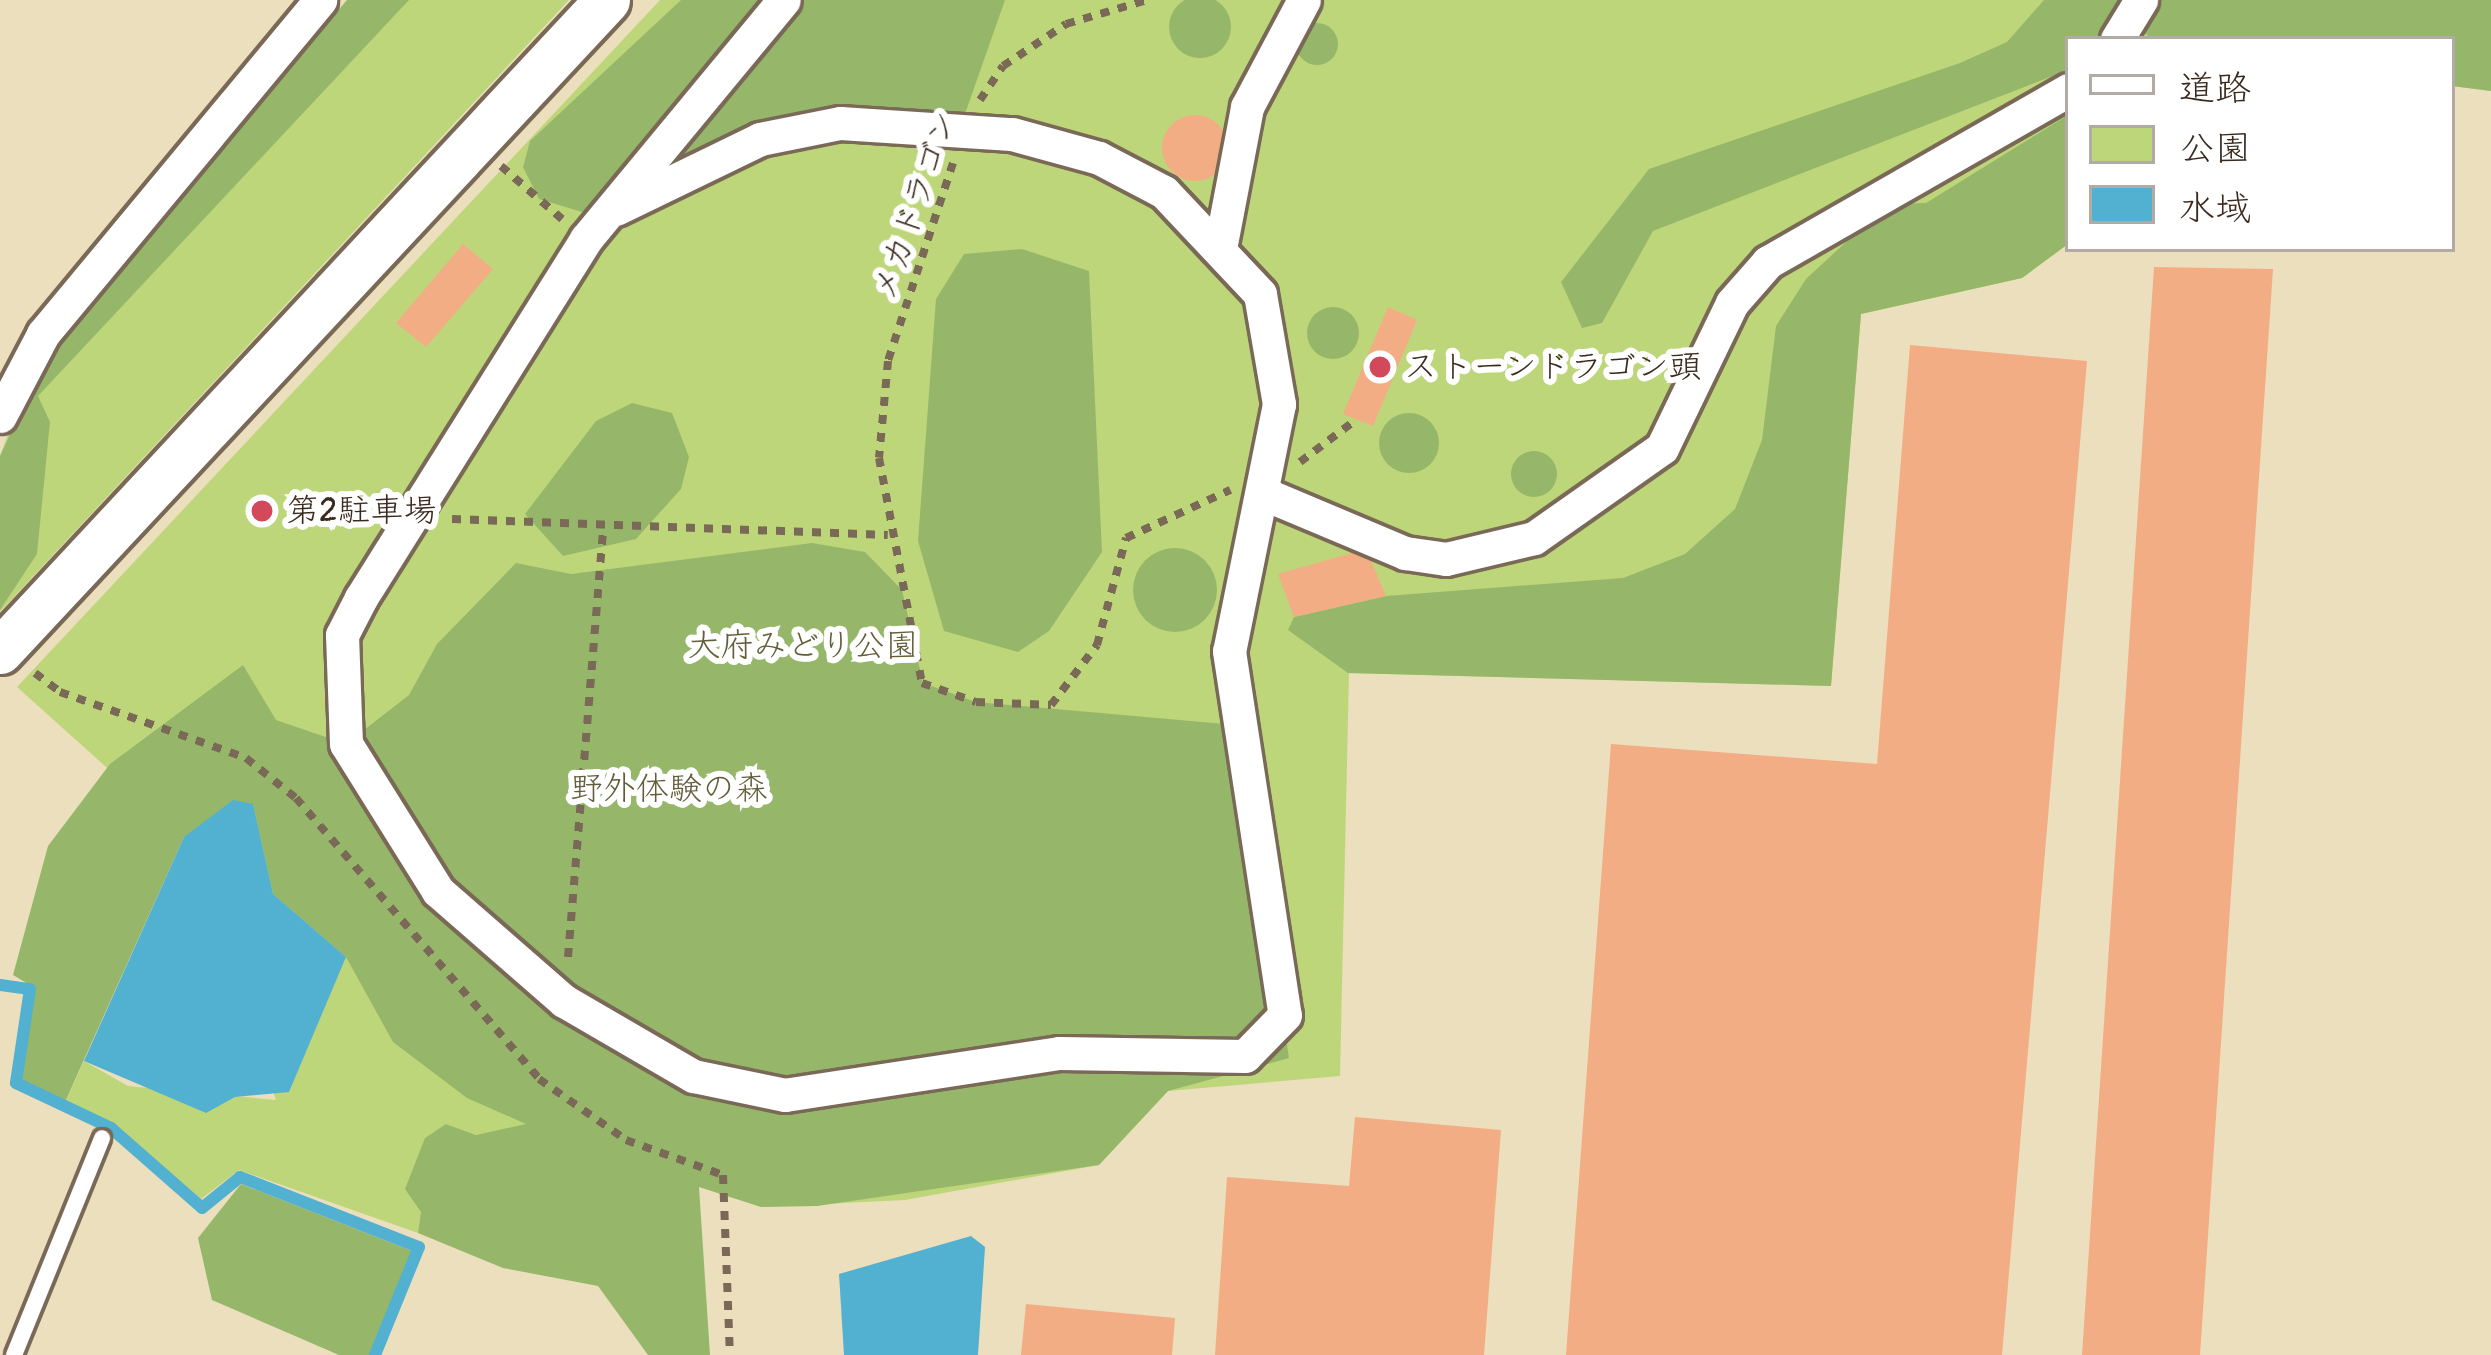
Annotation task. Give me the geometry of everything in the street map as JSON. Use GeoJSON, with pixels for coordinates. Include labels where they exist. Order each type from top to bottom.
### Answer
{"type":"FeatureCollection","features":[{"type":"Feature","properties":{"kind":"street"},"geometry":{"type":"LineString","coordinates":[[0,416],[43,334],[320,0]]}},
{"type":"Feature","properties":{"kind":"street"},"geometry":{"type":"LineString","coordinates":[[2,649],[607,0]]}},
{"type":"Feature","properties":{"kind":"street"},"geometry":{"type":"LineString","coordinates":[[616,209],[760,139],[840,122],[959,131],[1099,158],[1164,192],[1260,294],[1279,404],[1268,484],[1229,651],[1245,808],[1285,1015],[1245,1056],[1059,1053],[785,1095],[693,1076],[564,1001],[438,891],[346,744],[342,634],[586,239],[616,209],[784,0]]}},
{"type":"Feature","properties":{"kind":"street"},"geometry":{"type":"LineString","coordinates":[[1220,249],[1247,107],[1304,0]]}},
{"type":"Feature","properties":{"kind":"street"},"geometry":{"type":"LineString","coordinates":[[2118,36],[2141,0]]}},
{"type":"Feature","properties":{"kind":"street"},"geometry":{"type":"LineString","coordinates":[[1268,484],[1405,554],[1446,559],[1534,538],[1662,448],[1732,303],[1768,262],[2065,92]]}},
{"type":"Feature","properties":{"kind":"lane"},"geometry":{"type":"LineString","coordinates":[[14,1355],[102,1138]]}},
{"type":"Feature","properties":{"kind":"path","name":"メカドラゴン"},"geometry":{"type":"LineString","coordinates":[[1147,0],[1066,24],[1003,67],[959,131],[888,361],[879,458],[888,535],[922,683],[976,702],[1051,705],[1096,645],[1126,538],[1268,484]]}},
{"type":"Feature","properties":{"kind":"path"},"geometry":{"type":"LineString","coordinates":[[476,145],[586,239]]}},
{"type":"Feature","properties":{"kind":"path"},"geometry":{"type":"LineString","coordinates":[[1268,484],[1318,455],[1357,419]]}},
{"type":"Feature","properties":{"kind":"path"},"geometry":{"type":"LineString","coordinates":[[416,517],[603,528],[888,535]]}},
{"type":"Feature","properties":{"kind":"path"},"geometry":{"type":"LineString","coordinates":[[564,1001],[603,528]]}},
{"type":"Feature","properties":{"kind":"path"},"geometry":{"type":"LineString","coordinates":[[2,649],[61,692],[246,758],[296,797],[539,1079],[626,1140],[723,1175],[730,1355]]}},
{"type":"Feature","properties":{"kind":"green space"},"geometry":{"type":"Polygon","coordinates":[[[1187,-1],[1213,-1],[1229,15],[1229,39],[1212,56],[1188,56],[1171,39],[1171,15],[1187,-1]]]}},
{"type":"Feature","properties":{"kind":"green space"},"geometry":{"type":"Polygon","coordinates":[[[347,0],[569,0],[0,612],[0,456],[16,413],[347,0]]]}},
{"type":"Feature","properties":{"kind":"green space"},"geometry":{"type":"Polygon","coordinates":[[[347,0],[409,0],[38,396],[50,422],[37,554],[0,610],[0,456],[53,342],[347,0]]]}},
{"type":"Feature","properties":{"kind":"green space","name":"大府みどり公園"},"geometry":{"type":"Polygon","coordinates":[[[660,0],[2491,0],[2491,91],[2455,86],[2455,36],[2065,36],[2065,246],[2022,278],[1861,314],[1831,686],[1349,673],[1340,1076],[1168,1091],[1099,1165],[905,1200],[761,1207],[529,1125],[476,1135],[446,1124],[418,1233],[239,1170],[201,1199],[114,1124],[65,1102],[84,1061],[128,1086],[276,1100],[184,837],[17,687],[660,0]]]}},
{"type":"Feature","properties":{"kind":"green space"},"geometry":{"type":"Polygon","coordinates":[[[681,0],[770,0],[608,193],[582,212],[539,199],[523,167],[530,141],[681,0]]]}},
{"type":"Feature","properties":{"kind":"green space"},"geometry":{"type":"Polygon","coordinates":[[[784,0],[1005,0],[959,131],[841,123],[616,209],[784,0]]]}},
{"type":"Feature","properties":{"kind":"green space"},"geometry":{"type":"Polygon","coordinates":[[[2044,0],[2491,0],[2491,91],[2455,86],[2455,36],[2148,36],[2131,19],[2119,36],[2065,36],[2065,71],[1653,231],[1602,323],[1582,328],[1561,282],[1649,169],[1960,63],[2007,42],[2044,0]]]}},
{"type":"Feature","properties":{"kind":"green space"},"geometry":{"type":"Polygon","coordinates":[[[1317,23],[1332,29],[1338,44],[1332,59],[1317,65],[1302,59],[1296,44],[1302,29],[1317,23]]]}},
{"type":"Feature","properties":{"kind":"green space"},"geometry":{"type":"Polygon","coordinates":[[[2065,117],[2065,246],[2022,278],[1861,314],[1831,686],[1348,673],[1288,630],[1294,617],[1386,596],[1623,578],[1685,554],[1735,509],[1762,440],[1776,326],[1806,279],[1887,204],[1926,203],[2065,117]]]}},
{"type":"Feature","properties":{"kind":"green space"},"geometry":{"type":"Polygon","coordinates":[[[1022,249],[1089,271],[1102,552],[1049,631],[1018,652],[944,631],[918,541],[936,299],[964,254],[1022,249]]]}},
{"type":"Feature","properties":{"kind":"green space"},"geometry":{"type":"Polygon","coordinates":[[[1333,307],[1351,315],[1359,333],[1351,351],[1333,359],[1315,351],[1307,333],[1315,315],[1333,307]]]}},
{"type":"Feature","properties":{"kind":"green space"},"geometry":{"type":"Polygon","coordinates":[[[632,403],[672,413],[689,457],[681,489],[636,539],[563,556],[525,514],[596,421],[632,403]]]}},
{"type":"Feature","properties":{"kind":"green space"},"geometry":{"type":"Polygon","coordinates":[[[1409,413],[1430,422],[1439,443],[1430,464],[1409,473],[1388,464],[1379,443],[1388,422],[1409,413]]]}},
{"type":"Feature","properties":{"kind":"green space"},"geometry":{"type":"Polygon","coordinates":[[[1534,451],[1550,458],[1557,474],[1550,490],[1534,497],[1518,490],[1511,474],[1518,458],[1534,451]]]}},
{"type":"Feature","properties":{"kind":"green space","name":"野外体験の森"},"geometry":{"type":"Polygon","coordinates":[[[812,543],[865,552],[902,590],[923,683],[976,702],[1236,725],[1289,1058],[1168,1091],[1099,1165],[817,1206],[761,1207],[699,1187],[710,1355],[648,1355],[598,1286],[503,1268],[418,1233],[421,1212],[405,1189],[425,1138],[446,1124],[476,1135],[526,1124],[467,1098],[393,1042],[346,957],[273,894],[253,804],[184,837],[65,1102],[20,1080],[35,988],[13,975],[48,846],[110,764],[243,665],[276,720],[346,744],[409,695],[437,644],[516,563],[571,574],[812,543]]]}},
{"type":"Feature","properties":{"kind":"green space"},"geometry":{"type":"Polygon","coordinates":[[[1175,548],[1205,560],[1217,590],[1205,620],[1175,632],[1145,620],[1133,590],[1145,560],[1175,548]]]}},
{"type":"Feature","properties":{"kind":"green space"},"geometry":{"type":"Polygon","coordinates":[[[241,1184],[412,1251],[369,1355],[339,1355],[212,1300],[198,1238],[241,1184]]]}},
{"type":"Feature","properties":{"kind":"water"},"geometry":{"type":"Polygon","coordinates":[[[233,800],[253,804],[273,894],[346,957],[289,1092],[235,1097],[206,1113],[84,1061],[184,837],[233,800]]]}},
{"type":"Feature","properties":{"kind":"water"},"geometry":{"type":"Polygon","coordinates":[[[971,1236],[985,1247],[978,1355],[844,1355],[839,1274],[971,1236]]]}},
{"type":"Feature","properties":{"kind":"building"},"geometry":{"type":"Polygon","coordinates":[[[1195,115],[1218,125],[1228,148],[1218,171],[1195,181],[1172,171],[1162,148],[1172,125],[1195,115]]]}},
{"type":"Feature","properties":{"kind":"building"},"geometry":{"type":"Polygon","coordinates":[[[463,244],[493,269],[426,347],[396,323],[463,244]]]}},
{"type":"Feature","properties":{"kind":"building"},"geometry":{"type":"Polygon","coordinates":[[[2154,267],[2273,269],[2200,1355],[2082,1355],[2154,267]]]}},
{"type":"Feature","properties":{"kind":"building","name":"ストーンドラゴン頭"},"geometry":{"type":"Polygon","coordinates":[[[1388,307],[1417,320],[1373,426],[1343,414],[1388,307]]]}},
{"type":"Feature","properties":{"kind":"building"},"geometry":{"type":"Polygon","coordinates":[[[1910,345],[2087,361],[2002,1355],[1566,1355],[1611,744],[1877,764],[1910,345]]]}},
{"type":"Feature","properties":{"kind":"building"},"geometry":{"type":"Polygon","coordinates":[[[1366,549],[1386,596],[1294,617],[1278,574],[1366,549]]]}},
{"type":"Feature","properties":{"kind":"building"},"geometry":{"type":"Polygon","coordinates":[[[1355,1117],[1501,1130],[1484,1355],[1215,1355],[1227,1177],[1349,1186],[1355,1117]]]}},
{"type":"Feature","properties":{"kind":"building"},"geometry":{"type":"Polygon","coordinates":[[[1026,1304],[1175,1318],[1172,1355],[1021,1355],[1026,1304]]]}},
{"type":"Feature","properties":{"kind":"waterway"},"geometry":{"type":"LineString","coordinates":[[0,985],[30,989],[16,1083],[111,1128],[202,1208],[240,1177],[419,1247],[375,1355]]}},
{"type":"Feature","properties":{"kind":"place","name":"ストーンドラゴン頭"},"geometry":{"type":"Point","coordinates":[1380,367]}},
{"type":"Feature","properties":{"kind":"place","name":"第2駐車場"},"geometry":{"type":"Point","coordinates":[262,511]}}]}
